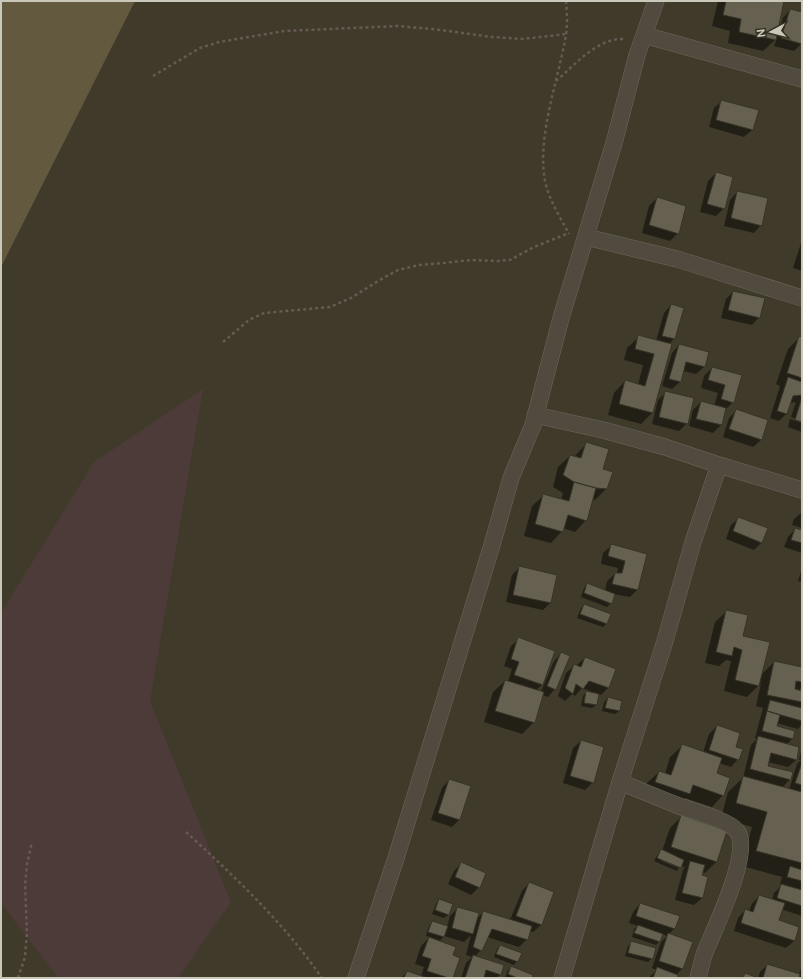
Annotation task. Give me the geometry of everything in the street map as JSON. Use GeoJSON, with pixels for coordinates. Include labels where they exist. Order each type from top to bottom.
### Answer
{"type":"FeatureCollection","features":[{"type":"Feature","properties":{"kind":"street"},"geometry":{"type":"LineString","coordinates":[[356,978],[396,858],[492,545],[511,478],[533,425],[561,318],[586,238],[642,39],[656,1]]}},
{"type":"Feature","properties":{"kind":"street"},"geometry":{"type":"LineString","coordinates":[[642,39],[802,79]]}},
{"type":"Feature","properties":{"kind":"street"},"geometry":{"type":"LineString","coordinates":[[586,238],[677,259],[802,298]]}},
{"type":"Feature","properties":{"kind":"street"},"geometry":{"type":"LineString","coordinates":[[535,415],[603,430],[665,447],[719,466],[802,490]]}},
{"type":"Feature","properties":{"kind":"street"},"geometry":{"type":"LineString","coordinates":[[562,978],[620,782],[665,640],[693,542],[719,466]]}},
{"type":"Feature","properties":{"kind":"street"},"geometry":{"type":"LineString","coordinates":[[620,782],[679,806],[726,822],[737,830],[740,836],[741,845],[737,869],[728,897],[704,955],[698,978]]}},
{"type":"Feature","properties":{"kind":"path"},"geometry":{"type":"LineString","coordinates":[[566,1],[566,34],[543,154],[545,181],[551,200],[581,255]]}},
{"type":"Feature","properties":{"kind":"path"},"geometry":{"type":"LineString","coordinates":[[153,76],[200,48],[219,42],[284,30],[398,26],[492,37],[524,39],[566,34]]}},
{"type":"Feature","properties":{"kind":"path"},"geometry":{"type":"LineString","coordinates":[[556,81],[593,50],[606,42],[623,39],[642,39]]}},
{"type":"Feature","properties":{"kind":"path"},"geometry":{"type":"LineString","coordinates":[[223,342],[249,320],[264,313],[330,307],[351,298],[398,270],[419,265],[510,260],[534,247],[569,233]]}},
{"type":"Feature","properties":{"kind":"path"},"geometry":{"type":"LineString","coordinates":[[186,832],[268,911],[293,939],[322,978]]}},
{"type":"Feature","properties":{"kind":"path"},"geometry":{"type":"LineString","coordinates":[[18,978],[24,957],[27,932],[25,885],[27,864],[32,842]]}},
{"type":"Feature","properties":{"kind":"shaded area"},"geometry":{"type":"Polygon","coordinates":[[[1,1],[135,1],[1,267],[1,1]]]}},
{"type":"Feature","properties":{"kind":"shaded area"},"geometry":{"type":"Polygon","coordinates":[[[203,389],[150,701],[231,902],[178,978],[58,978],[1,903],[1,613],[94,462],[203,389]]]}},
{"type":"Feature","properties":{"kind":"building"},"geometry":{"type":"Polygon","coordinates":[[[726,1],[784,1],[776,40],[739,32],[741,19],[723,15],[726,1]]]}},
{"type":"Feature","properties":{"kind":"building"},"geometry":{"type":"Polygon","coordinates":[[[790,9],[802,12],[802,44],[781,38],[790,9]]]}},
{"type":"Feature","properties":{"kind":"building"},"geometry":{"type":"Polygon","coordinates":[[[721,100],[759,110],[753,130],[716,120],[721,100]]]}},
{"type":"Feature","properties":{"kind":"building"},"geometry":{"type":"Polygon","coordinates":[[[716,172],[733,177],[725,209],[707,204],[716,172]]]}},
{"type":"Feature","properties":{"kind":"building"},"geometry":{"type":"Polygon","coordinates":[[[737,191],[768,198],[762,226],[731,218],[737,191]]]}},
{"type":"Feature","properties":{"kind":"building"},"geometry":{"type":"Polygon","coordinates":[[[657,197],[686,206],[679,234],[649,225],[657,197]]]}},
{"type":"Feature","properties":{"kind":"building"},"geometry":{"type":"Polygon","coordinates":[[[733,291],[765,298],[760,318],[728,310],[733,291]]]}},
{"type":"Feature","properties":{"kind":"building"},"geometry":{"type":"Polygon","coordinates":[[[671,304],[684,308],[675,339],[662,336],[671,304]]]}},
{"type":"Feature","properties":{"kind":"building"},"geometry":{"type":"Polygon","coordinates":[[[638,335],[672,344],[653,413],[619,404],[625,380],[645,386],[654,354],[635,349],[638,335]]]}},
{"type":"Feature","properties":{"kind":"building"},"geometry":{"type":"Polygon","coordinates":[[[799,336],[802,337],[802,378],[787,373],[799,336]]]}},
{"type":"Feature","properties":{"kind":"building"},"geometry":{"type":"Polygon","coordinates":[[[679,344],[709,352],[705,367],[686,362],[681,382],[669,379],[679,344]]]}},
{"type":"Feature","properties":{"kind":"building"},"geometry":{"type":"Polygon","coordinates":[[[712,367],[742,375],[734,403],[721,399],[725,385],[708,380],[712,367]]]}},
{"type":"Feature","properties":{"kind":"building"},"geometry":{"type":"Polygon","coordinates":[[[788,377],[802,382],[802,395],[793,396],[787,414],[777,411],[788,377]]]}},
{"type":"Feature","properties":{"kind":"building"},"geometry":{"type":"Polygon","coordinates":[[[665,391],[694,398],[688,424],[659,417],[665,391]]]}},
{"type":"Feature","properties":{"kind":"building"},"geometry":{"type":"Polygon","coordinates":[[[802,397],[802,422],[795,420],[802,397]]]}},
{"type":"Feature","properties":{"kind":"building"},"geometry":{"type":"Polygon","coordinates":[[[701,401],[726,408],[722,425],[696,419],[701,401]]]}},
{"type":"Feature","properties":{"kind":"building"},"geometry":{"type":"Polygon","coordinates":[[[736,409],[768,420],[762,440],[729,429],[736,409]]]}},
{"type":"Feature","properties":{"kind":"building"},"geometry":{"type":"Polygon","coordinates":[[[586,442],[609,449],[603,469],[613,472],[607,489],[596,488],[574,482],[563,475],[570,455],[581,458],[586,442]]]}},
{"type":"Feature","properties":{"kind":"building"},"geometry":{"type":"Polygon","coordinates":[[[574,482],[596,488],[587,521],[568,515],[563,532],[535,524],[543,494],[569,501],[574,482]]]}},
{"type":"Feature","properties":{"kind":"building"},"geometry":{"type":"Polygon","coordinates":[[[738,517],[768,528],[762,543],[733,531],[738,517]]]}},
{"type":"Feature","properties":{"kind":"building"},"geometry":{"type":"Polygon","coordinates":[[[795,528],[802,530],[802,543],[791,540],[795,528]]]}},
{"type":"Feature","properties":{"kind":"building"},"geometry":{"type":"Polygon","coordinates":[[[611,544],[647,554],[638,590],[612,584],[615,573],[622,573],[625,561],[608,556],[611,544]]]}},
{"type":"Feature","properties":{"kind":"building"},"geometry":{"type":"Polygon","coordinates":[[[519,566],[557,575],[551,603],[513,595],[519,566]]]}},
{"type":"Feature","properties":{"kind":"building"},"geometry":{"type":"Polygon","coordinates":[[[587,583],[615,594],[612,604],[584,593],[587,583]]]}},
{"type":"Feature","properties":{"kind":"building"},"geometry":{"type":"Polygon","coordinates":[[[584,604],[611,614],[607,624],[580,614],[584,604]]]}},
{"type":"Feature","properties":{"kind":"building"},"geometry":{"type":"Polygon","coordinates":[[[726,610],[748,615],[743,636],[770,642],[759,686],[735,680],[742,650],[734,647],[732,656],[716,652],[726,610]]]}},
{"type":"Feature","properties":{"kind":"building"},"geometry":{"type":"Polygon","coordinates":[[[518,637],[555,651],[543,685],[514,675],[519,662],[511,659],[518,637]]]}},
{"type":"Feature","properties":{"kind":"building"},"geometry":{"type":"Polygon","coordinates":[[[561,652],[570,656],[556,690],[547,686],[561,652]]]}},
{"type":"Feature","properties":{"kind":"building"},"geometry":{"type":"Polygon","coordinates":[[[585,657],[616,669],[609,688],[589,681],[583,689],[576,684],[573,694],[565,688],[574,664],[581,667],[585,657]]]}},
{"type":"Feature","properties":{"kind":"building"},"geometry":{"type":"Polygon","coordinates":[[[774,661],[802,667],[802,682],[796,681],[795,689],[802,691],[802,702],[767,695],[774,661]]]}},
{"type":"Feature","properties":{"kind":"building"},"geometry":{"type":"Polygon","coordinates":[[[505,680],[544,692],[535,723],[495,711],[505,680]]]}},
{"type":"Feature","properties":{"kind":"building"},"geometry":{"type":"Polygon","coordinates":[[[586,691],[599,694],[597,705],[584,703],[586,691]]]}},
{"type":"Feature","properties":{"kind":"building"},"geometry":{"type":"Polygon","coordinates":[[[608,697],[622,701],[620,711],[605,708],[608,697]]]}},
{"type":"Feature","properties":{"kind":"building"},"geometry":{"type":"Polygon","coordinates":[[[770,700],[802,708],[802,721],[767,711],[770,700]]]}},
{"type":"Feature","properties":{"kind":"building"},"geometry":{"type":"Polygon","coordinates":[[[767,711],[780,715],[777,726],[795,731],[793,739],[762,731],[767,711]]]}},
{"type":"Feature","properties":{"kind":"building"},"geometry":{"type":"Polygon","coordinates":[[[717,725],[740,733],[736,747],[743,749],[739,760],[709,750],[717,725]]]}},
{"type":"Feature","properties":{"kind":"building"},"geometry":{"type":"Polygon","coordinates":[[[758,736],[799,747],[797,760],[771,753],[768,766],[793,772],[791,780],[750,769],[758,736]]]}},
{"type":"Feature","properties":{"kind":"building"},"geometry":{"type":"Polygon","coordinates":[[[581,740],[604,747],[594,783],[570,776],[581,740]]]}},
{"type":"Feature","properties":{"kind":"building"},"geometry":{"type":"Polygon","coordinates":[[[682,744],[722,758],[717,773],[730,778],[724,796],[693,785],[690,794],[655,782],[659,771],[671,775],[682,744]]]}},
{"type":"Feature","properties":{"kind":"building"},"geometry":{"type":"Polygon","coordinates":[[[802,763],[802,785],[795,783],[802,763]]]}},
{"type":"Feature","properties":{"kind":"building"},"geometry":{"type":"Polygon","coordinates":[[[743,776],[802,792],[802,863],[756,851],[767,812],[736,803],[743,776]]]}},
{"type":"Feature","properties":{"kind":"building"},"geometry":{"type":"Polygon","coordinates":[[[449,779],[471,786],[460,820],[438,813],[449,779]]]}},
{"type":"Feature","properties":{"kind":"building"},"geometry":{"type":"Polygon","coordinates":[[[681,815],[727,831],[717,862],[671,847],[681,815]]]}},
{"type":"Feature","properties":{"kind":"building"},"geometry":{"type":"Polygon","coordinates":[[[661,849],[684,860],[681,868],[657,858],[661,849]]]}},
{"type":"Feature","properties":{"kind":"building"},"geometry":{"type":"Polygon","coordinates":[[[690,861],[705,865],[702,875],[708,877],[703,898],[682,893],[690,861]]]}},
{"type":"Feature","properties":{"kind":"building"},"geometry":{"type":"Polygon","coordinates":[[[461,862],[486,873],[480,888],[455,877],[461,862]]]}},
{"type":"Feature","properties":{"kind":"building"},"geometry":{"type":"Polygon","coordinates":[[[790,866],[802,870],[802,881],[787,877],[790,866]]]}},
{"type":"Feature","properties":{"kind":"building"},"geometry":{"type":"Polygon","coordinates":[[[529,882],[554,892],[542,925],[516,916],[529,882]]]}},
{"type":"Feature","properties":{"kind":"building"},"geometry":{"type":"Polygon","coordinates":[[[781,884],[802,890],[802,906],[777,898],[781,884]]]}},
{"type":"Feature","properties":{"kind":"building"},"geometry":{"type":"Polygon","coordinates":[[[759,895],[785,903],[779,920],[799,927],[795,941],[741,923],[745,909],[753,912],[759,895]]]}},
{"type":"Feature","properties":{"kind":"building"},"geometry":{"type":"Polygon","coordinates":[[[439,899],[453,904],[449,915],[435,910],[439,899]]]}},
{"type":"Feature","properties":{"kind":"building"},"geometry":{"type":"Polygon","coordinates":[[[640,903],[680,916],[675,929],[636,916],[640,903]]]}},
{"type":"Feature","properties":{"kind":"building"},"geometry":{"type":"Polygon","coordinates":[[[457,907],[479,913],[473,934],[452,928],[457,907]]]}},
{"type":"Feature","properties":{"kind":"building"},"geometry":{"type":"Polygon","coordinates":[[[483,911],[532,926],[528,940],[492,929],[482,951],[473,947],[483,911]]]}},
{"type":"Feature","properties":{"kind":"building"},"geometry":{"type":"Polygon","coordinates":[[[432,921],[448,926],[444,937],[428,932],[432,921]]]}},
{"type":"Feature","properties":{"kind":"building"},"geometry":{"type":"Polygon","coordinates":[[[638,925],[663,934],[660,942],[634,933],[638,925]]]}},
{"type":"Feature","properties":{"kind":"building"},"geometry":{"type":"Polygon","coordinates":[[[668,933],[693,942],[683,969],[659,961],[668,933]]]}},
{"type":"Feature","properties":{"kind":"building"},"geometry":{"type":"Polygon","coordinates":[[[429,937],[456,947],[453,955],[460,958],[453,978],[427,971],[431,959],[422,956],[429,937]]]}},
{"type":"Feature","properties":{"kind":"building"},"geometry":{"type":"Polygon","coordinates":[[[631,941],[656,948],[653,959],[628,953],[631,941]]]}},
{"type":"Feature","properties":{"kind":"building"},"geometry":{"type":"Polygon","coordinates":[[[500,945],[522,953],[518,962],[496,954],[500,945]]]}},
{"type":"Feature","properties":{"kind":"building"},"geometry":{"type":"Polygon","coordinates":[[[473,955],[504,965],[501,975],[486,970],[484,978],[465,978],[473,955]]]}},
{"type":"Feature","properties":{"kind":"building"},"geometry":{"type":"Polygon","coordinates":[[[767,964],[800,974],[799,978],[763,978],[767,964]]]}},
{"type":"Feature","properties":{"kind":"building"},"geometry":{"type":"Polygon","coordinates":[[[511,966],[533,975],[532,978],[517,978],[508,974],[511,966]]]}},
{"type":"Feature","properties":{"kind":"building"},"geometry":{"type":"Polygon","coordinates":[[[657,967],[678,975],[677,978],[653,978],[657,967]]]}},
{"type":"Feature","properties":{"kind":"building"},"geometry":{"type":"Polygon","coordinates":[[[407,971],[428,978],[404,978],[407,971]]]}},
{"type":"Feature","properties":{"kind":"building"},"geometry":{"type":"Polygon","coordinates":[[[745,973],[758,978],[743,978],[745,973]]]}}]}
